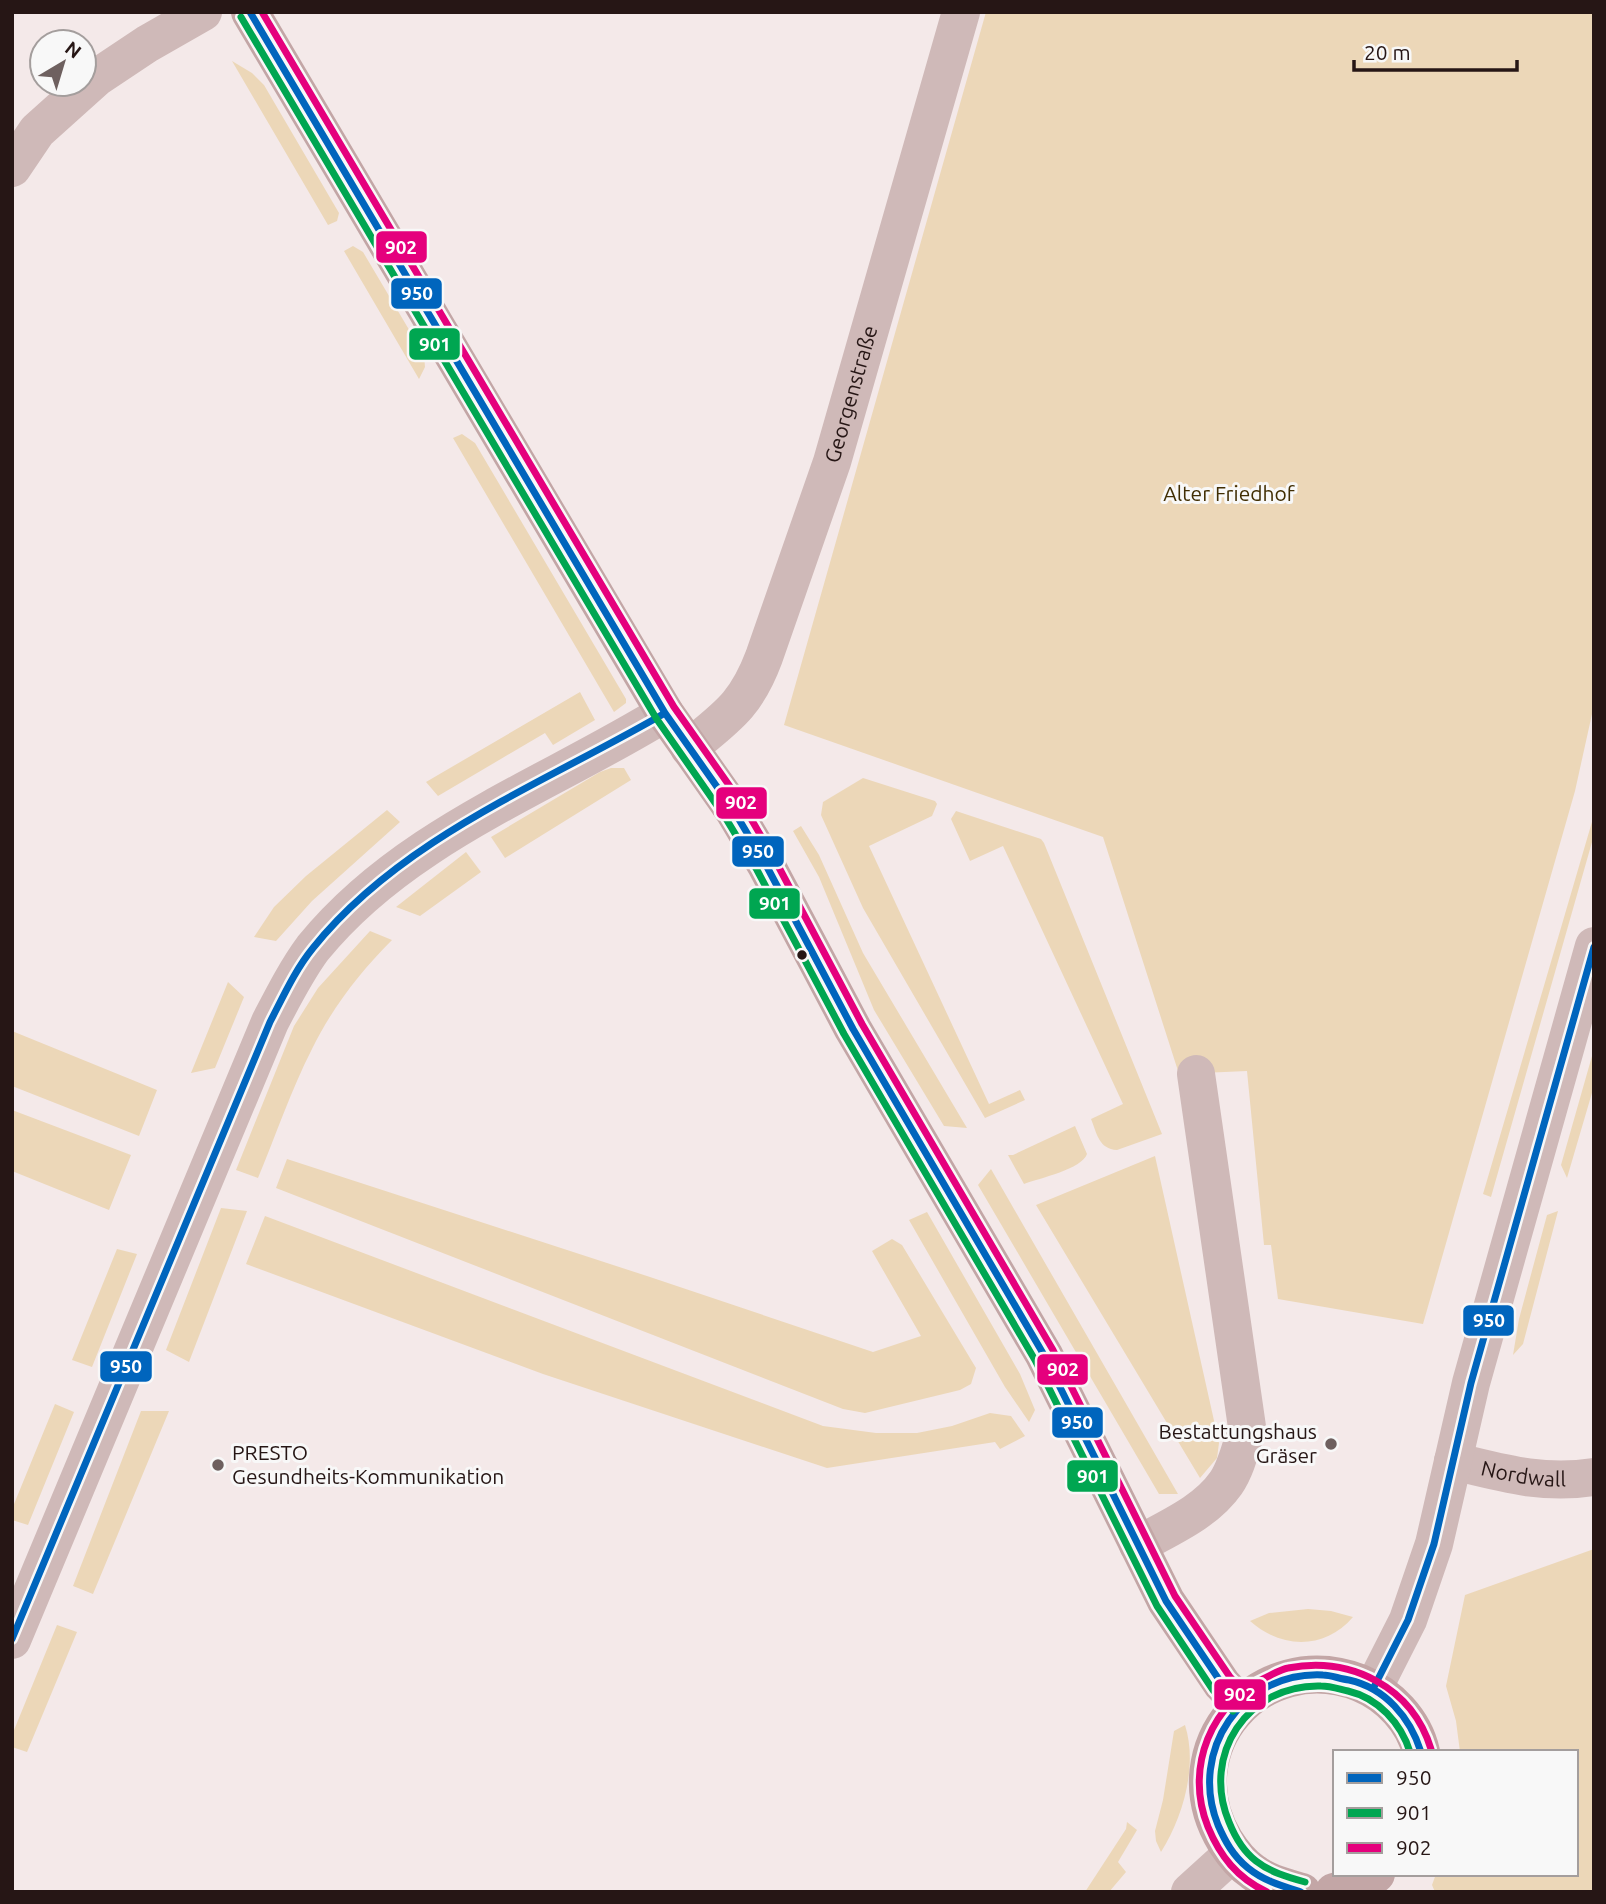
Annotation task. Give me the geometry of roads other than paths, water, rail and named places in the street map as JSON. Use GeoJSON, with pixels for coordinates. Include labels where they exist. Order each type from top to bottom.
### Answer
{"type":"FeatureCollection","features":[{"type":"Feature","properties":{"kind":"main road"},"geometry":{"type":"LineString","coordinates":[[250,12],[665,713],[734,811],[766,865],[853,1028],[1044,1355],[1171,1610],[1222,1684],[1241,1704]]}},
{"type":"Feature","properties":{"kind":"main road"},"geometry":{"type":"LineString","coordinates":[[1302,1892],[1278,1885],[1252,1872],[1233,1853],[1215,1825],[1208,1793],[1210,1760],[1221,1730],[1241,1704],[1270,1684],[1304,1674],[1340,1675],[1373,1689],[1400,1711],[1418,1740],[1420,1750]]}},
{"type":"Feature","properties":{"kind":"street"},"geometry":{"type":"LineString","coordinates":[[12,168],[37,131],[96,78],[147,44],[203,12]]}},
{"type":"Feature","properties":{"kind":"street","name":"Georgenstraße"},"geometry":{"type":"LineString","coordinates":[[689,748],[733,712],[754,685],[832,462],[961,12]]}},
{"type":"Feature","properties":{"kind":"street"},"geometry":{"type":"LineString","coordinates":[[12,1640],[270,1022],[294,976],[312,950],[336,922],[426,848],[504,801],[620,741],[665,713]]}},
{"type":"Feature","properties":{"kind":"street"},"geometry":{"type":"LineString","coordinates":[[1373,1689],[1408,1620],[1434,1544],[1471,1383],[1594,946]]}},
{"type":"Feature","properties":{"kind":"street"},"geometry":{"type":"LineString","coordinates":[[1138,1545],[1199,1510],[1214,1496],[1226,1483],[1235,1465],[1247,1427],[1196,1074]]}},
{"type":"Feature","properties":{"kind":"street","name":"Nordwall"},"geometry":{"type":"LineString","coordinates":[[1453,1461],[1553,1482],[1594,1477]]}},
{"type":"Feature","properties":{"kind":"street"},"geometry":{"type":"LineString","coordinates":[[1190,1892],[1233,1853]]}},
{"type":"Feature","properties":{"kind":"place","name":"Bestattungshaus Gräser"},"geometry":{"type":"Point","coordinates":[1331,1444]}},
{"type":"Feature","properties":{"kind":"place","name":"PRESTO Gesundheits-Kommunikation"},"geometry":{"type":"Point","coordinates":[218,1465]}},
{"type":"Feature","properties":{"kind":"park label","name":"Alter Friedhof"},"geometry":{"type":"Point","coordinates":[1229,494]}}]}
